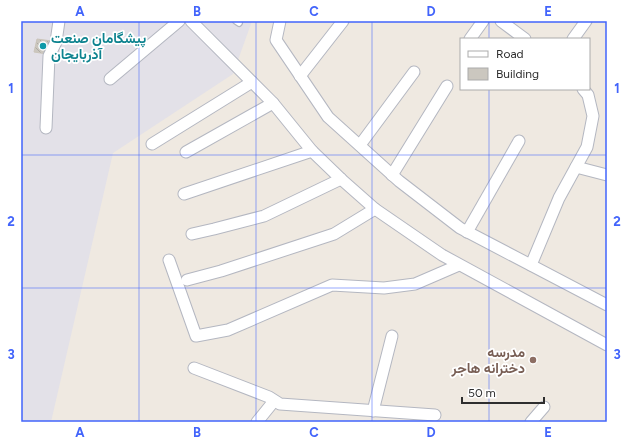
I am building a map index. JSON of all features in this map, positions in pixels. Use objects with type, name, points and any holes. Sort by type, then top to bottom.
[{"type":"street","points":[[46,128],[49,56],[56,42],[59,21]]},
{"type":"street","points":[[110,79],[179,21]]},
{"type":"street","points":[[191,21],[273,103],[312,151],[375,209],[442,255],[607,345]]},
{"type":"street","points":[[280,21],[276,40],[328,117],[392,175],[460,228],[607,306]]},
{"type":"street","points":[[300,76],[343,21]]},
{"type":"street","points":[[471,38],[483,21]]},
{"type":"street","points":[[501,21],[524,38]]},
{"type":"street","points":[[574,38],[586,21]]},
{"type":"street","points":[[360,145],[414,72]]},
{"type":"street","points":[[152,144],[252,82]]},
{"type":"street","points":[[392,175],[447,86]]},
{"type":"street","points":[[531,265],[559,198],[587,147],[593,116],[588,95],[584,90]]},
{"type":"street","points":[[186,152],[273,103]]},
{"type":"street","points":[[467,232],[519,141]]},
{"type":"street","points":[[184,194],[312,151]]},
{"type":"street","points":[[576,167],[607,175]]},
{"type":"street","points":[[192,234],[264,216],[341,179]]},
{"type":"street","points":[[187,280],[221,271],[334,234],[375,209]]},
{"type":"street","points":[[169,260],[196,336],[228,330],[332,286],[384,288],[415,284],[459,264]]},
{"type":"street","points":[[373,411],[392,336]]},
{"type":"street","points":[[194,368],[269,397],[280,404],[435,415]]},
{"type":"street","points":[[257,422],[274,401]]},
{"type":"street","points":[[531,422],[544,407]]},
{"type":"shaded area","points":[[21,21],[252,21],[233,74],[113,153],[51,422],[21,422]]},
{"type":"building","name":"پیشگامان صنعت آذربایجان","points":[[37,39],[52,41],[47,54],[34,52]]},
{"type":"place","name":"پیشگامان صنعت آذربایجان","points":[[43,46]]},
{"type":"place","name":"مدرسه دخترانه هاجر","points":[[533,360]]}]
